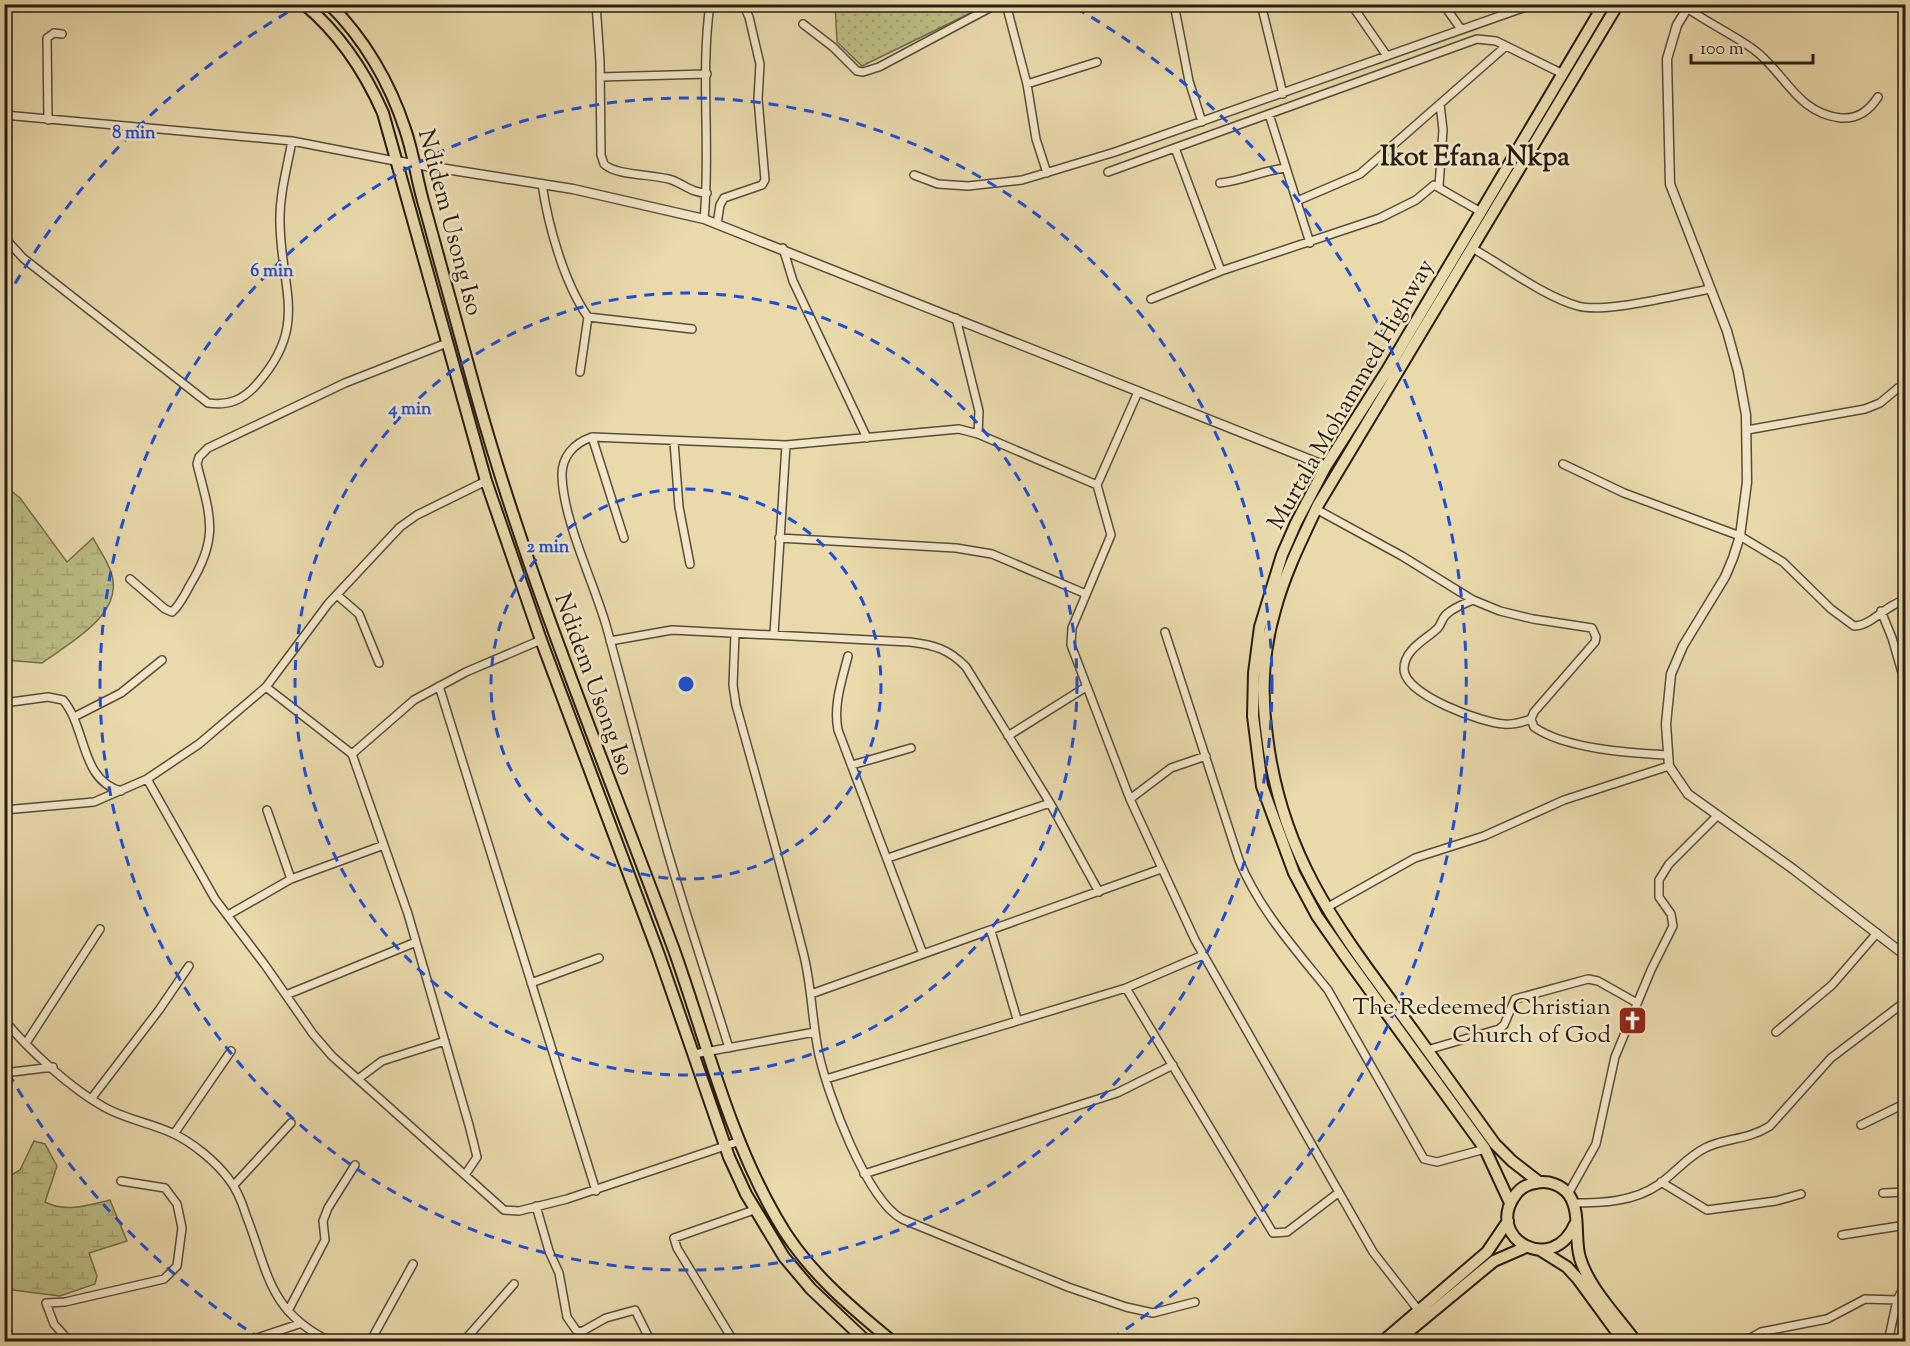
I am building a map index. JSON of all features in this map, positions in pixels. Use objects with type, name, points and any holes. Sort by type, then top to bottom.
[{"type":"highway","name":"Ndidem Usong Iso","points":[[304,4],[326,25],[362,72],[383,113],[486,481],[541,640],[726,1146],[746,1194],[784,1257],[811,1289],[867,1341]]},
{"type":"highway","name":"Ndidem Usong Iso","points":[[329,4],[367,50],[380,72],[406,131],[487,434],[536,586],[673,950],[740,1141],[759,1187],[779,1223],[822,1279],[854,1311],[893,1341]]},
{"type":"highway","name":"Murtala Mohammed Highway","points":[[1539,1182],[1495,1144],[1367,971],[1326,908],[1298,855],[1280,806],[1271,770],[1263,684],[1274,612],[1291,563],[1316,509],[1618,4]]},
{"type":"highway","name":"Murtala Mohammed Highway","points":[[1510,1203],[1485,1149],[1317,916],[1294,873],[1262,786],[1253,717],[1254,673],[1260,627],[1281,555],[1326,466],[1602,9]]},
{"type":"highway","points":[[1382,1341],[1487,1252],[1508,1221],[1510,1203],[1517,1192],[1527,1185],[1539,1182],[1560,1187],[1571,1198],[1580,1258],[1586,1271],[1636,1341]]},
{"type":"highway","points":[[746,1194],[759,1187]]},
{"type":"highway","points":[[1508,1221],[1516,1239],[1567,1267],[1624,1341]]},
{"type":"highway","points":[[1539,1250],[1549,1249],[1565,1240],[1575,1224]]},
{"type":"highway","points":[[1396,1341],[1494,1261],[1526,1246]]},
{"type":"street","points":[[596,4],[601,155],[604,164],[614,169],[668,179],[695,193],[706,193]]},
{"type":"street","points":[[704,219],[710,4]]},
{"type":"street","points":[[717,224],[721,201],[762,186],[765,180],[758,99],[760,64],[749,17],[742,4]]},
{"type":"street","points":[[803,24],[833,47],[857,71],[864,72],[879,67],[997,4]]},
{"type":"street","points":[[1006,4],[1027,84],[1033,125],[1047,173]]},
{"type":"street","points":[[1174,4],[1178,37],[1202,122]]},
{"type":"street","points":[[1261,4],[1283,94]]},
{"type":"street","points":[[1351,4],[1387,56]]},
{"type":"street","points":[[1443,4],[1461,29]]},
{"type":"street","points":[[914,175],[938,184],[968,186],[995,184],[1047,173],[1283,94],[1534,4]]},
{"type":"street","points":[[1585,4],[1602,9]]},
{"type":"street","points":[[1878,97],[1867,111],[1849,118],[1815,111],[1797,98],[1754,50],[1688,6],[1677,25],[1667,59],[1667,165],[1674,199],[1711,289],[1738,371],[1747,430],[1747,482],[1740,536],[1725,577],[1683,646],[1671,674],[1665,724],[1669,766],[1688,794],[1793,869],[1905,956]]},
{"type":"street","points":[[48,120],[47,38],[54,33],[62,34]]},
{"type":"street","points":[[1108,172],[1477,39],[1496,41],[1563,74]]},
{"type":"street","points":[[1297,201],[1360,174],[1506,46]]},
{"type":"street","points":[[1027,84],[1097,62]]},
{"type":"street","points":[[600,77],[707,74]]},
{"type":"street","points":[[1439,186],[1443,130],[1440,104]]},
{"type":"street","points":[[1269,114],[1310,243]]},
{"type":"street","points":[[4,115],[292,141],[395,161],[542,184],[704,219],[783,248],[1326,466]]},
{"type":"street","points":[[4,237],[23,258],[208,403],[236,402],[248,395],[262,379],[286,339],[290,315],[279,223],[280,201],[292,141]]},
{"type":"street","points":[[1175,148],[1221,271]]},
{"type":"street","points":[[1221,183],[1238,181],[1266,170],[1286,168]]},
{"type":"street","points":[[542,184],[551,229],[573,288],[588,317],[580,372]]},
{"type":"street","points":[[1150,299],[1221,271],[1380,218],[1411,204],[1431,187],[1439,186],[1481,212]]},
{"type":"street","points":[[783,248],[793,281],[867,438]]},
{"type":"street","points":[[1472,248],[1551,294],[1578,306],[1602,307],[1711,289]]},
{"type":"street","points":[[588,317],[692,329]]},
{"type":"street","points":[[956,318],[979,411],[978,434]]},
{"type":"street","points":[[130,579],[165,609],[172,612],[198,573],[206,558],[211,529],[197,464],[199,457],[208,448],[345,383],[447,343]]},
{"type":"street","points":[[1747,430],[1771,427],[1794,419],[1833,417],[1865,409],[1880,403],[1898,388]]},
{"type":"street","points":[[1138,392],[1097,485],[1111,535],[1070,637],[1086,687],[1130,799],[1203,955],[1373,1252],[1419,1311]]},
{"type":"street","points":[[729,1048],[668,854],[610,641],[576,538],[562,478],[565,460],[570,451],[577,444],[592,438],[786,445],[946,428],[978,434],[1097,485]]},
{"type":"street","points":[[592,438],[624,538]]},
{"type":"street","points":[[674,442],[679,507],[690,564]]},
{"type":"street","points":[[774,634],[786,445]]},
{"type":"street","points":[[1563,464],[1624,493],[1740,536],[1783,562],[1831,609],[1854,626],[1864,624],[1881,611],[1905,600]]},
{"type":"street","points":[[4,810],[84,804],[147,779],[199,744],[266,687],[337,595],[400,527],[417,515],[486,481]]},
{"type":"street","points":[[1316,509],[1402,556],[1473,600],[1500,611],[1533,619],[1587,626],[1596,632],[1595,642],[1534,712],[1532,719],[1534,727],[1549,735],[1599,750],[1667,754]]},
{"type":"street","points":[[779,538],[956,548],[992,554],[1086,594]]},
{"type":"street","points":[[337,595],[359,614],[379,663]]},
{"type":"street","points":[[1473,600],[1445,615],[1438,628],[1415,645],[1405,665],[1407,677],[1419,691],[1439,703],[1469,714],[1505,724],[1532,719]]},
{"type":"street","points":[[1881,611],[1892,638],[1905,686]]},
{"type":"street","points":[[610,641],[661,630],[910,642],[934,645],[948,651],[966,667],[1050,803],[1099,892]]},
{"type":"street","points":[[1165,632],[1244,874],[1308,967],[1328,990],[1424,1159],[1437,1162],[1485,1149]]},
{"type":"street","points":[[735,634],[733,685],[736,705],[805,958],[812,994],[815,1032],[826,1079],[864,1174],[882,1203],[896,1216],[1068,1287],[1153,1313],[1194,1302]]},
{"type":"street","points":[[352,754],[397,712],[439,686],[541,640]]},
{"type":"street","points":[[848,656],[835,717],[924,954]]},
{"type":"street","points":[[74,717],[121,693],[162,660]]},
{"type":"street","points":[[439,686],[596,1191]]},
{"type":"street","points":[[266,687],[352,754],[416,942],[476,1152],[475,1163],[465,1175]]},
{"type":"street","points":[[1008,736],[1086,687]]},
{"type":"street","points":[[4,703],[58,698],[68,706],[74,717],[88,759],[97,775],[108,788],[121,791]]},
{"type":"street","points":[[852,765],[911,747]]},
{"type":"street","points":[[1130,799],[1171,768],[1206,756]]},
{"type":"street","points":[[1326,908],[1414,858],[1484,836],[1564,800],[1669,766]]},
{"type":"street","points":[[147,779],[183,846],[228,915],[313,1034],[358,1079],[504,1210],[519,1211],[596,1191],[740,1141]]},
{"type":"street","points":[[888,858],[1050,803]]},
{"type":"street","points":[[267,810],[291,879]]},
{"type":"street","points":[[1716,816],[1669,864],[1659,880],[1659,897],[1671,914],[1672,926],[1637,1003],[1613,1064],[1605,1113],[1596,1144],[1571,1198],[1616,1201],[1646,1191],[1661,1182],[1702,1149],[1743,1139],[1770,1126],[1831,1058],[1905,1001]]},
{"type":"street","points":[[228,915],[291,879],[384,845]]},
{"type":"street","points":[[812,994],[1161,869]]},
{"type":"street","points":[[26,1043],[100,929]]},
{"type":"street","points":[[991,931],[1017,1019]]},
{"type":"street","points":[[1776,1032],[1832,985],[1877,933]]},
{"type":"street","points":[[286,995],[416,942]]},
{"type":"street","points":[[826,1079],[1017,1019],[1126,988],[1203,955]]},
{"type":"street","points":[[531,983],[599,958]]},
{"type":"street","points":[[91,1099],[159,1010],[189,966]]},
{"type":"street","points":[[1427,1050],[1499,1029],[1504,1025],[1512,1003],[1517,998],[1581,979],[1598,981],[1637,1003]]},
{"type":"street","points":[[1126,988],[1273,1233],[1287,1232],[1338,1193]]},
{"type":"street","points":[[4,1020],[26,1043],[91,1099],[105,1108],[174,1134],[206,1156],[234,1185],[253,1232],[271,1288],[299,1324],[331,1341]]},
{"type":"street","points":[[694,1054],[815,1032]]},
{"type":"street","points":[[358,1079],[382,1061],[445,1041]]},
{"type":"street","points":[[174,1134],[231,1051]]},
{"type":"street","points":[[864,1174],[1118,1093],[1173,1065]]},
{"type":"street","points":[[4,1073],[53,1067]]},
{"type":"street","points":[[1861,1125],[1905,1103]]},
{"type":"street","points":[[234,1185],[291,1123]]},
{"type":"street","points":[[288,1311],[325,1240],[323,1221],[328,1208],[355,1165]]},
{"type":"street","points":[[70,1341],[54,1324],[46,1303],[65,1302],[149,1284],[164,1279],[177,1266],[182,1228],[177,1204],[165,1188],[121,1181]]},
{"type":"street","points":[[1661,1182],[1707,1210],[1776,1201],[1802,1194]]},
{"type":"street","points":[[1883,1193],[1905,1192]]},
{"type":"street","points":[[536,1206],[549,1251],[559,1273],[567,1317],[576,1330],[581,1332],[606,1317],[629,1309],[635,1310],[651,1341]]},
{"type":"street","points":[[734,1341],[677,1248],[674,1238],[754,1210]]},
{"type":"street","points":[[1842,1235],[1905,1225]]},
{"type":"street","points":[[370,1341],[413,1264]]},
{"type":"street","points":[[1888,1341],[1897,1300],[1905,1283]]},
{"type":"street","points":[[463,1341],[514,1284]]},
{"type":"street","points":[[1743,1341],[1761,1332],[1827,1319],[1864,1299],[1897,1300]]},
{"type":"street","points":[[1895,1311],[1905,1312]]},
{"type":"street","points":[[245,1341],[299,1324]]},
{"type":"green space","points":[[835,4],[987,5],[862,66],[837,42]]},
{"type":"green space","points":[[4,485],[20,498],[67,562],[93,538],[111,572],[113,587],[110,601],[103,614],[80,636],[42,663],[5,660]]},
{"type":"green space","points":[[34,1141],[45,1144],[57,1166],[45,1202],[69,1208],[110,1200],[127,1241],[89,1253],[97,1276],[95,1284],[60,1296],[5,1289],[5,1175],[10,1176],[20,1170]]},
{"type":"place","name":"The Redeemed Christian Church of God","points":[[1632,1020]]},
{"type":"district","name":"Ikot Efana Nkpa","points":[[1475,156]]}]
